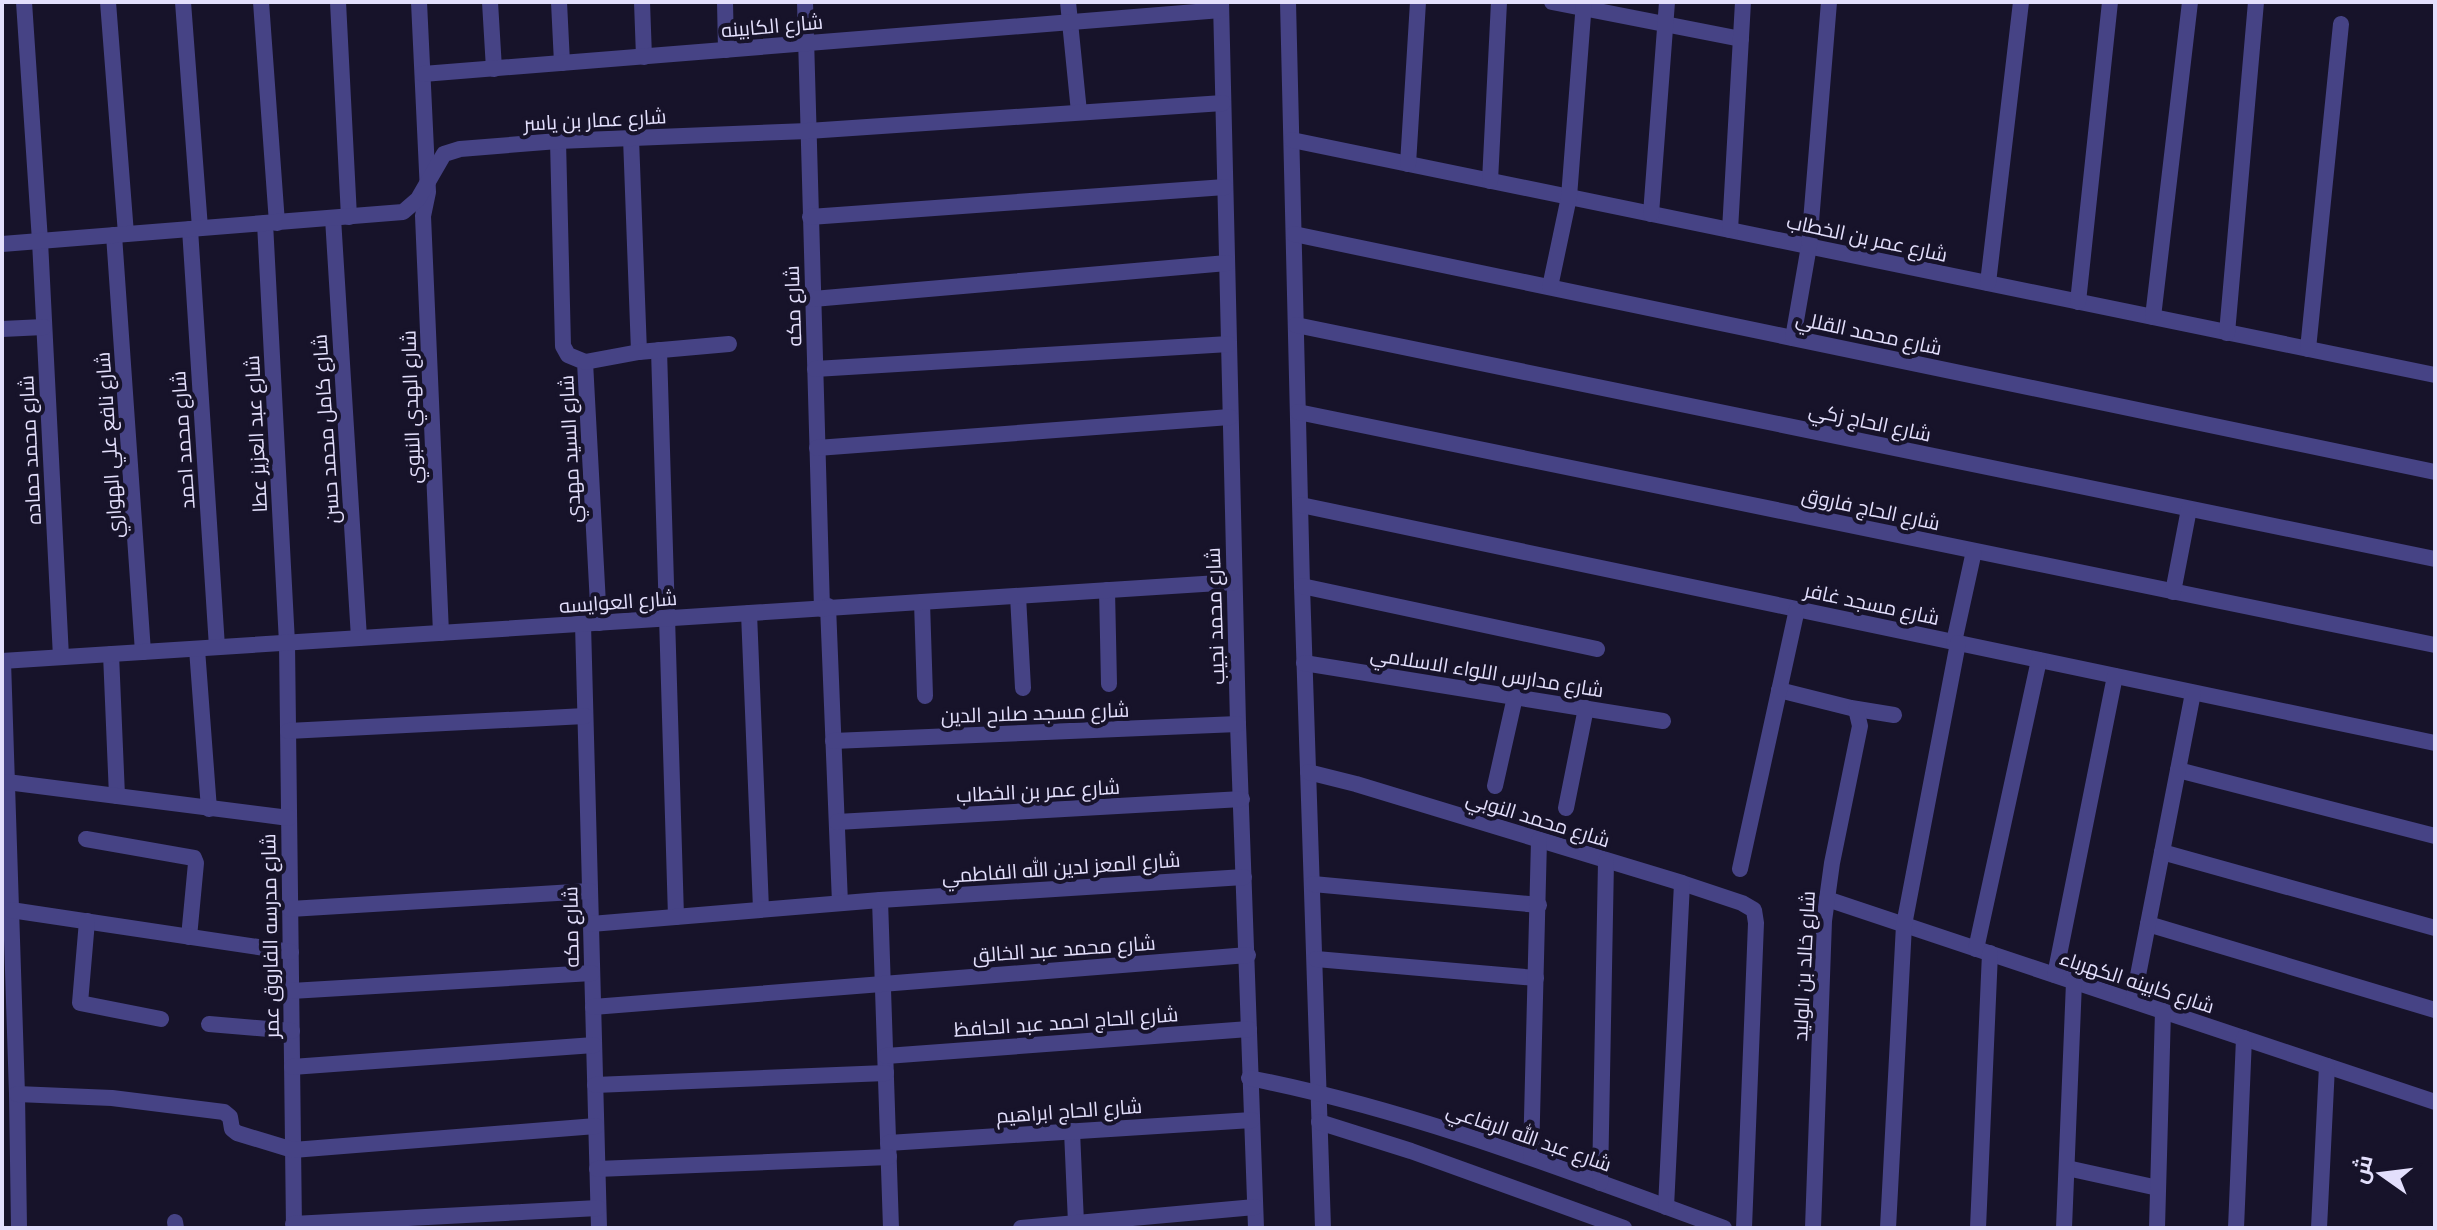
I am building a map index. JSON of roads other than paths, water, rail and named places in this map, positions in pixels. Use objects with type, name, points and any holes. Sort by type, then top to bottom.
[{"type":"street","name":"شارع محمد حماده","points":[[24,2],[40,241],[61,657]]},
{"type":"street","name":"شارع نافع علي الهواري","points":[[108,2],[143,652]]},
{"type":"street","name":"شارع محمد احمد","points":[[183,2],[217,647]]},
{"type":"street","name":"شارع عبد العزيز عطا","points":[[261,2],[287,643]]},
{"type":"street","name":"شارع كامل محمد حسن","points":[[338,2],[341,218],[359,638]]},
{"type":"street","name":"شارع الهدي النبوي","points":[[419,2],[428,181],[423,216],[441,633]]},
{"type":"street","points":[[490,2],[494,69]]},
{"type":"street","points":[[559,2],[562,63]]},
{"type":"street","points":[[642,2],[644,57]]},
{"type":"street","points":[[725,2],[726,50]]},
{"type":"street","name":"شارع مكه","points":[[805,2],[817,448],[840,903]]},
{"type":"street","points":[[1068,2],[1079,112]]},
{"type":"street","points":[[1288,2],[1304,663],[1323,1228]]},
{"type":"street","points":[[1408,164],[1418,2]]},
{"type":"street","points":[[1490,181],[1499,2]]},
{"type":"street","points":[[1552,2],[1584,5],[1741,39]]},
{"type":"street","points":[[1651,214],[1667,2]]},
{"type":"street","points":[[1730,230],[1743,2]]},
{"type":"street","points":[[1793,338],[1809,246],[1829,2]]},
{"type":"street","points":[[1988,283],[2021,2]]},
{"type":"street","points":[[2078,302],[2110,2]]},
{"type":"street","points":[[2153,317],[2190,2]]},
{"type":"street","points":[[2227,333],[2256,2]]},
{"type":"street","points":[[1550,287],[1569,197],[1584,5]]},
{"type":"street","name":"شارع الكابينه","points":[[423,74],[1070,22],[1221,6]]},
{"type":"street","name":"شارع محمد نجيب","points":[[1221,6],[1238,724],[1256,1228]]},
{"type":"street","points":[[2308,349],[2341,24]]},
{"type":"street","name":"شارع عمار بن ياسر","points":[[2,244],[403,212],[418,199],[444,154],[452,150],[558,141],[808,131],[1223,103]]},
{"type":"street","points":[[631,138],[639,352]]},
{"type":"street","name":"شارع عمر بن الخطاب","points":[[1292,140],[2435,375]]},
{"type":"street","name":"شارع السيد مهدي","points":[[558,141],[563,346],[568,355],[585,362],[591,624]]},
{"type":"street","points":[[810,217],[1225,187]]},
{"type":"street","name":"شارع محمد القللي","points":[[1294,234],[2435,472]]},
{"type":"street","points":[[813,299],[1227,263]]},
{"type":"street","name":"شارع الحاج زكي","points":[[1296,325],[2435,559]]},
{"type":"street","points":[[2,329],[44,327]]},
{"type":"street","points":[[585,362],[639,352],[729,344]]},
{"type":"street","points":[[815,369],[1229,344]]},
{"type":"street","points":[[659,350],[676,917]]},
{"type":"street","name":"شارع الحاج فاروق","points":[[1298,412],[2435,645]]},
{"type":"street","points":[[817,448],[1230,417]]},
{"type":"street","name":"شارع مسجد غافر","points":[[1301,505],[2435,743]]},
{"type":"street","points":[[2173,592],[2189,509]]},
{"type":"street","points":[[1888,1228],[1904,925],[1974,551]]},
{"type":"street","name":"شارع العوايسه","points":[[2,661],[1234,582]]},
{"type":"street","points":[[1302,586],[1597,649]]},
{"type":"street","points":[[1107,590],[1109,684]]},
{"type":"street","points":[[1018,596],[1023,688]]},
{"type":"street","points":[[922,602],[925,696]]},
{"type":"street","points":[[1740,869],[1797,609]]},
{"type":"street","points":[[749,613],[761,909]]},
{"type":"street","name":"شارع مكه","points":[[591,624],[585,716],[599,1228]]},
{"type":"street","name":"شارع مدرسه الفاروق عمر","points":[[287,643],[294,1226]]},
{"type":"street","points":[[197,649],[209,809]]},
{"type":"street","points":[[111,654],[117,796]]},
{"type":"street","points":[[1978,1228],[1983,951],[2039,660]]},
{"type":"street","points":[[2,661],[12,1083],[9,1167],[19,1228]]},
{"type":"street","name":"شارع مدارس اللواء الاسلامي","points":[[1304,663],[1663,721]]},
{"type":"street","points":[[2055,975],[2115,676]]},
{"type":"street","points":[[1779,690],[1894,715]]},
{"type":"street","points":[[2133,1001],[2193,693]]},
{"type":"street","points":[[1495,786],[1515,697]]},
{"type":"street","points":[[1566,808],[1586,708]]},
{"type":"street","name":"شارع خالد بن الوليد","points":[[1813,1228],[1827,899],[1860,726],[1856,709]]},
{"type":"street","points":[[288,731],[585,716]]},
{"type":"street","name":"شارع مسجد صلاح الدين","points":[[833,741],[1238,724]]},
{"type":"street","points":[[2178,770],[2435,836]]},
{"type":"street","name":"شارع محمد النوبي","points":[[1308,772],[1682,883],[1754,910],[1756,923],[1744,1228]]},
{"type":"street","points":[[7,782],[289,818]]},
{"type":"street","name":"شارع عمر بن الخطاب","points":[[837,822],[1242,799]]},
{"type":"street","points":[[86,839],[194,858],[189,937]]},
{"type":"street","points":[[1531,1157],[1539,840]]},
{"type":"street","points":[[2162,852],[2435,928]]},
{"type":"street","points":[[1600,1183],[1606,861]]},
{"type":"street","name":"شارع المعز لدين الله الفاطمي","points":[[591,924],[880,900],[1244,877]]},
{"type":"street","points":[[1666,1207],[1682,883]]},
{"type":"street","points":[[1313,884],[1539,905]]},
{"type":"street","points":[[290,909],[590,891]]},
{"type":"street","name":"شارع كابينه الكهرباء","points":[[1827,899],[2435,1102]]},
{"type":"street","points":[[880,900],[891,1228]]},
{"type":"street","points":[[8,918],[87,921],[291,952]]},
{"type":"street","points":[[87,921],[80,1003],[161,1019]]},
{"type":"street","points":[[2148,924],[2435,1010]]},
{"type":"street","name":"شارع محمد عبد الخالق","points":[[593,1007],[1248,955]]},
{"type":"street","points":[[1316,959],[1536,978]]},
{"type":"street","points":[[291,991],[592,973]]},
{"type":"street","points":[[2064,1228],[2074,982]]},
{"type":"street","points":[[2157,1228],[2163,1011]]},
{"type":"street","points":[[209,1024],[292,1031]]},
{"type":"street","name":"شارع الحاج احمد عبد الحافظ","points":[[886,1056],[1249,1029]]},
{"type":"street","points":[[2236,1228],[2244,1038]]},
{"type":"street","points":[[292,1067],[594,1045]]},
{"type":"street","points":[[2319,1228],[2327,1066]]},
{"type":"street","points":[[595,1085],[886,1073]]},
{"type":"street","name":"شارع عبد الله الرفاعي","points":[[1249,1078],[1318,1091],[1391,1112],[1531,1157],[1724,1228]]},
{"type":"street","points":[[12,1083],[224,1112],[230,1117],[232,1129],[237,1133],[293,1150],[596,1126]]},
{"type":"street","name":"شارع الحاج ابراهيم","points":[[597,1169],[889,1150],[1072,1131],[1252,1120]]},
{"type":"street","points":[[1319,1122],[1411,1151],[1624,1228]]},
{"type":"street","points":[[1072,1131],[1072,1225]]},
{"type":"street","points":[[2067,1168],[2158,1188]]},
{"type":"street","points":[[1021,1228],[1255,1207]]},
{"type":"street","points":[[294,1226],[598,1208]]}]
